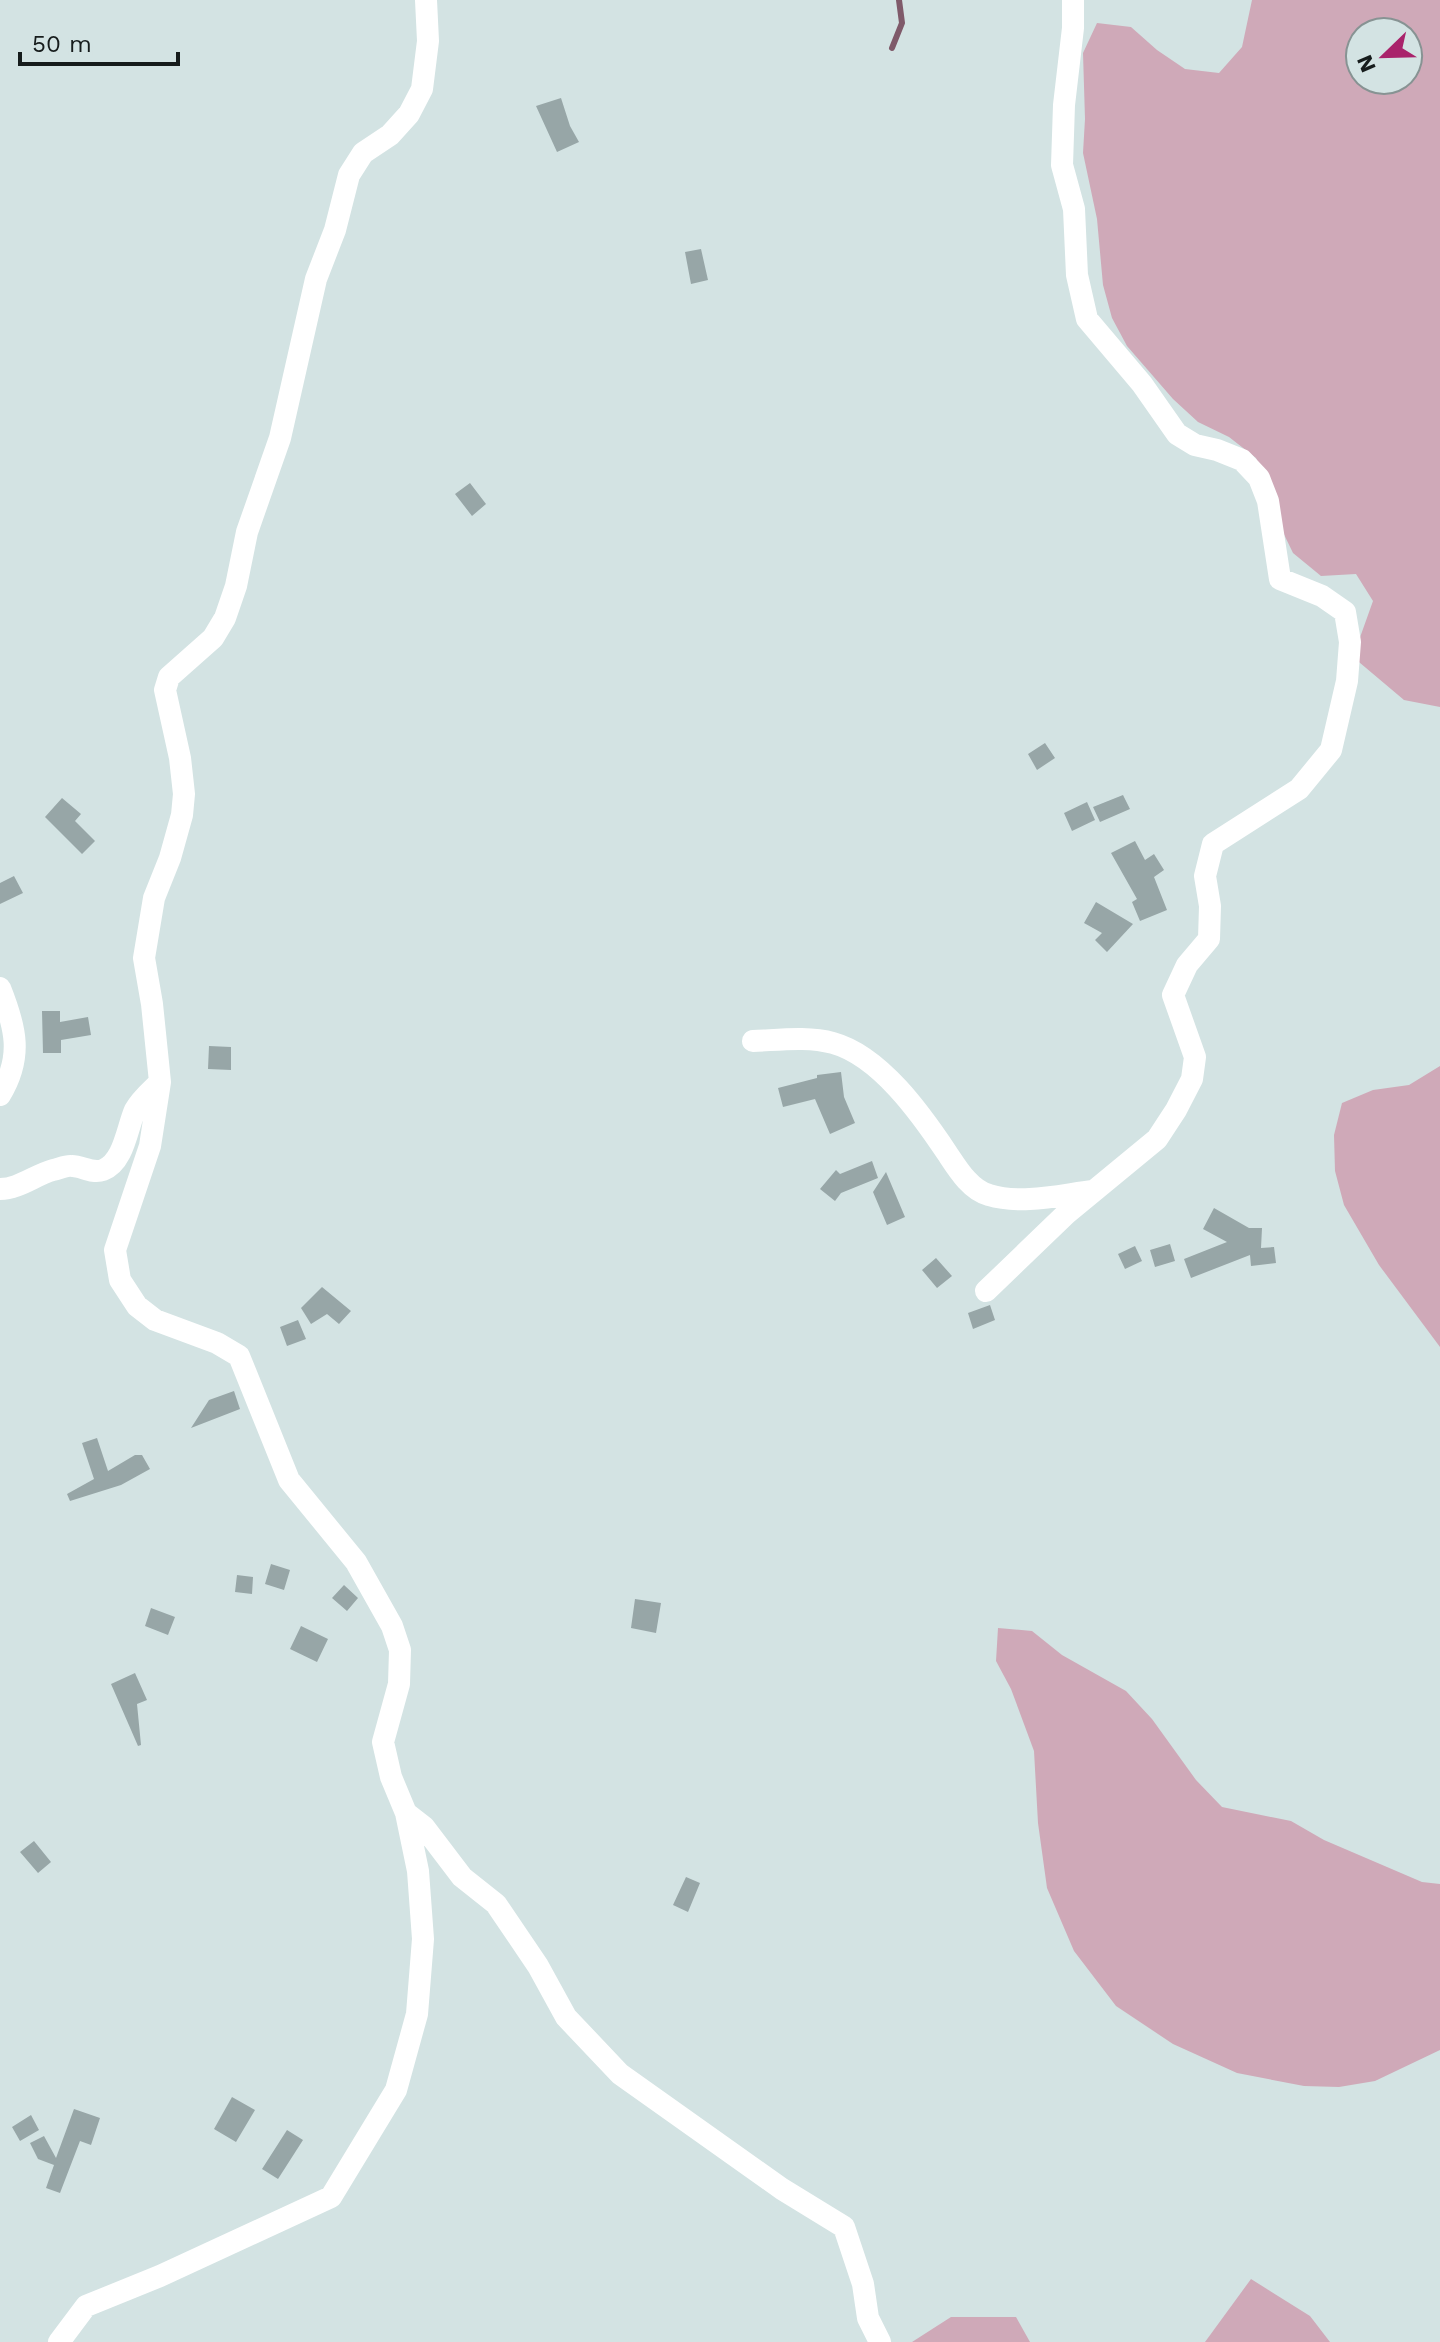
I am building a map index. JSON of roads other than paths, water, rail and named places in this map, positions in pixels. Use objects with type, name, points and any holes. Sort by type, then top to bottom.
[{"type":"street","points":[[59,2342],[86,2306],[331,2197],[396,2090],[417,2014],[423,1939],[418,1871],[406,1813],[391,1777],[383,1742],[399,1684],[400,1650],[392,1626],[356,1562],[289,1480],[239,1356],[206,1338],[155,1320],[137,1306],[120,1280],[115,1250],[150,1146],[160,1082],[144,958],[154,898],[170,858],[182,815],[184,794],[180,758],[165,690],[169,677],[213,638],[225,618],[236,586],[247,532],[280,438],[316,279],[335,230],[349,175],[363,153],[390,135],[409,114],[422,89],[428,41],[426,0]]},
{"type":"street","points":[[986,1291],[1044,1234],[1157,1139],[1192,1079],[1195,1057],[1173,995],[1187,965],[1209,939],[1210,906],[1205,876],[1213,844],[1299,789],[1331,750],[1347,681],[1350,642],[1345,612],[1322,596],[1280,579],[1268,501],[1259,478],[1242,460],[1195,445],[1177,434],[1149,393],[1087,319],[1077,275],[1074,209],[1062,165],[1073,0]]},
{"type":"street","points":[[0,988],[16,1041],[7,1084],[0,1095]]},
{"type":"street","points":[[753,1041],[801,1039],[835,1043],[873,1064],[906,1095],[961,1174],[986,1195],[1013,1200],[1094,1191]]},
{"type":"street","points":[[0,1189],[71,1165],[94,1171],[104,1170],[115,1159],[135,1110],[160,1082]]},
{"type":"street","points":[[406,1813],[424,1827],[462,1877],[496,1904],[532,1956],[566,2017],[620,2074],[782,2189],[844,2227],[863,2284],[868,2318],[880,2342]]},
{"type":"waterway","points":[[892,48],[902,23],[899,0]]}]
